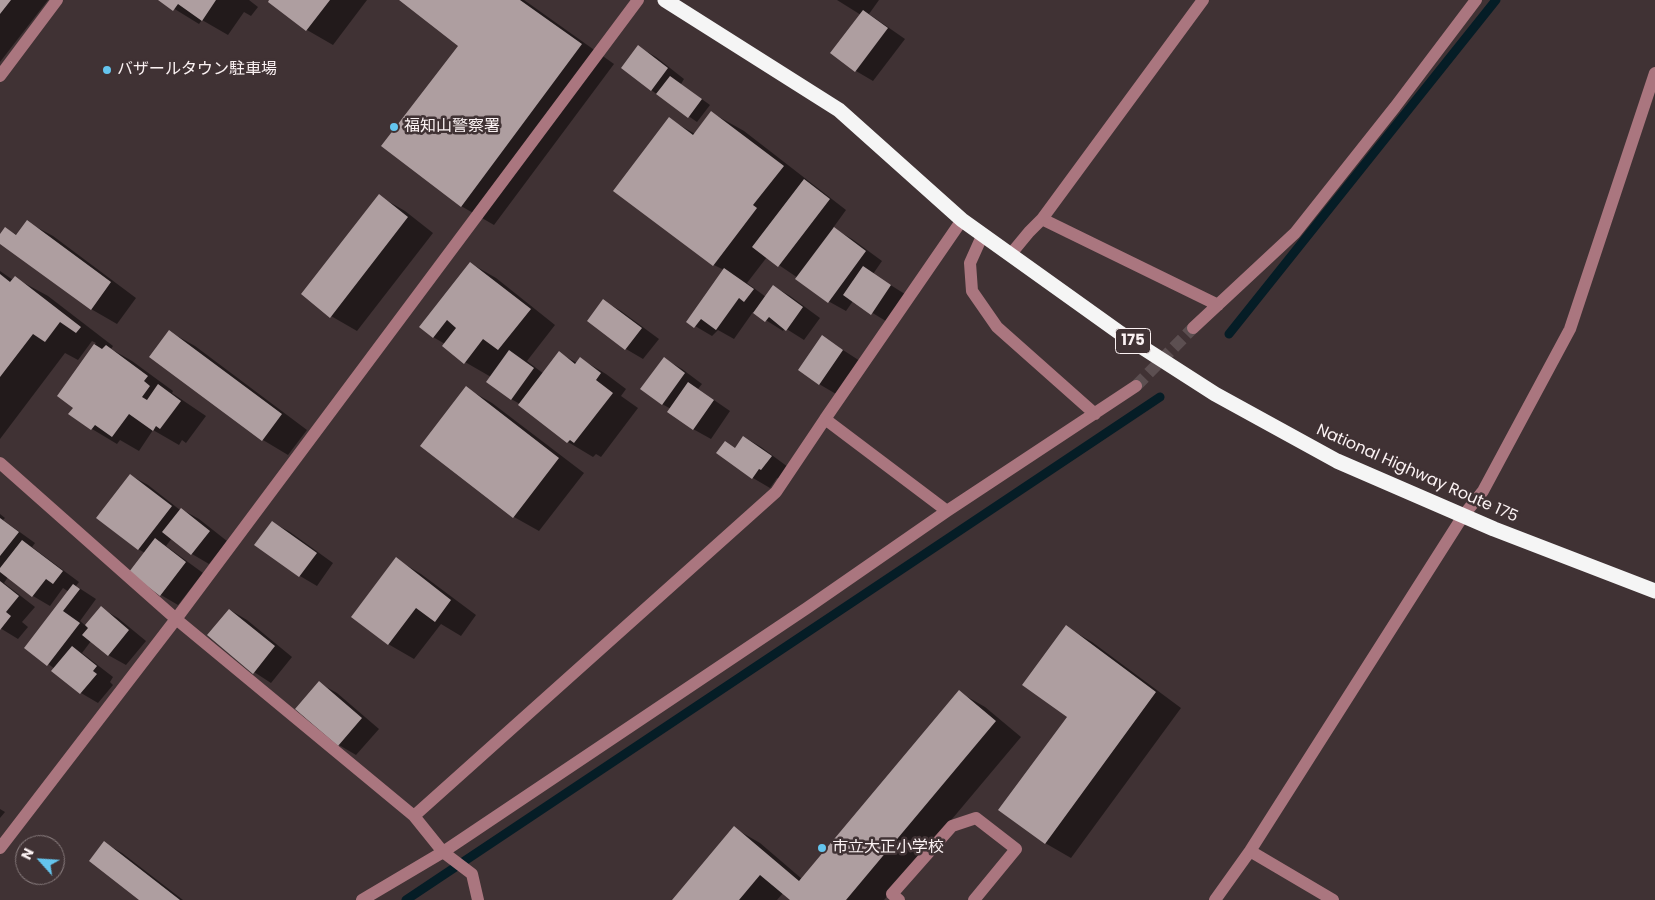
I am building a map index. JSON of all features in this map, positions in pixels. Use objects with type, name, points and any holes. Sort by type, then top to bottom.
[{"type":"highway","name":"National Highway Route 175","points":[[665,0],[839,110],[962,220],[1120,333],[1215,394],[1337,461],[1463,516],[1655,591]]},
{"type":"street","points":[[0,76],[57,0]]},
{"type":"street","points":[[0,848],[176,619],[638,0]]},
{"type":"street","points":[[1010,255],[1042,219],[1203,0]]},
{"type":"street","points":[[1193,328],[1295,232],[1395,107],[1476,0]]},
{"type":"street","points":[[1215,900],[1250,850],[1463,516],[1482,491],[1570,329],[1655,73]]},
{"type":"street","points":[[1042,219],[1218,305]]},
{"type":"street","points":[[414,816],[776,492],[962,220]]},
{"type":"street","points":[[983,234],[970,263],[972,291],[998,327],[1095,414]]},
{"type":"street","points":[[362,900],[442,852],[807,608],[947,511],[1136,386]]},
{"type":"street","points":[[826,419],[947,511]]},
{"type":"street","points":[[0,463],[176,619],[414,816],[442,852],[472,874],[478,900]]},
{"type":"street","points":[[899,900],[892,894],[952,826],[976,818],[1016,849],[974,900]]},
{"type":"street","points":[[1250,850],[1333,900]]},
{"type":"building","points":[[0,0],[11,0],[0,14]]},
{"type":"building","points":[[158,0],[216,0],[202,21],[178,4],[173,11]]},
{"type":"building","points":[[269,0],[330,0],[306,31],[268,2]]},
{"type":"building","points":[[399,0],[520,0],[582,44],[461,207],[381,146],[458,46]]},
{"type":"building","points":[[863,10],[888,28],[855,72],[830,53]]},
{"type":"building","points":[[638,45],[668,68],[651,91],[621,68]]},
{"type":"building","points":[[670,76],[702,99],[688,118],[656,94]]},
{"type":"building","points":[[711,111],[784,166],[753,205],[757,208],[713,266],[613,191],[669,117],[693,135]]},
{"type":"building","points":[[804,179],[830,199],[778,267],[752,247]]},
{"type":"building","points":[[379,194],[408,217],[330,318],[301,294]]},
{"type":"building","points":[[27,220],[111,282],[91,310],[0,244],[0,234],[5,227],[16,235]]},
{"type":"building","points":[[834,227],[866,251],[828,303],[795,279]]},
{"type":"building","points":[[470,262],[531,309],[498,350],[483,339],[464,364],[442,346],[456,328],[447,320],[433,338],[419,327]]},
{"type":"building","points":[[863,266],[891,285],[871,315],[843,295]]},
{"type":"building","points":[[724,268],[754,289],[744,302],[739,298],[716,330],[701,319],[694,328],[686,322]]},
{"type":"building","points":[[0,274],[10,282],[15,276],[81,327],[76,333],[60,322],[45,342],[33,334],[0,377]]},
{"type":"building","points":[[773,285],[803,307],[786,331],[769,317],[765,322],[753,313]]},
{"type":"building","points":[[603,299],[642,328],[625,350],[587,321]]},
{"type":"building","points":[[169,330],[282,414],[262,441],[149,357]]},
{"type":"building","points":[[822,335],[843,350],[819,385],[798,370]]},
{"type":"building","points":[[94,344],[102,349],[106,345],[148,376],[144,381],[150,386],[142,397],[147,400],[158,384],[181,401],[160,429],[156,426],[153,431],[129,414],[112,437],[95,425],[91,430],[68,414],[73,408],[57,396]]},
{"type":"building","points":[[509,350],[534,368],[511,400],[486,382]]},
{"type":"building","points":[[559,351],[575,364],[580,357],[601,373],[596,380],[613,393],[574,443],[570,440],[567,443],[518,405]]},
{"type":"building","points":[[664,357],[685,373],[662,405],[640,389]]},
{"type":"building","points":[[688,382],[714,400],[693,430],[667,412]]},
{"type":"building","points":[[466,386],[559,458],[513,518],[420,446]]},
{"type":"building","points":[[743,436],[772,456],[752,479],[716,453],[725,441],[735,448]]},
{"type":"building","points":[[130,474],[172,506],[138,550],[96,518]]},
{"type":"building","points":[[181,508],[210,531],[191,555],[162,532]]},
{"type":"building","points":[[0,518],[19,532],[0,556]]},
{"type":"building","points":[[272,521],[317,553],[299,577],[254,545]]},
{"type":"building","points":[[155,538],[186,562],[160,596],[129,572]]},
{"type":"building","points":[[22,540],[63,571],[53,584],[46,579],[32,597],[0,572],[0,568]]},
{"type":"building","points":[[396,557],[451,600],[435,622],[416,608],[388,645],[351,617]]},
{"type":"building","points":[[0,581],[19,596],[6,612],[11,616],[0,630]]},
{"type":"building","points":[[73,584],[80,589],[63,611],[80,623],[47,666],[24,648]]},
{"type":"building","points":[[101,606],[129,630],[108,656],[82,635],[88,628],[85,625]]},
{"type":"building","points":[[229,609],[275,646],[253,674],[207,635]]},
{"type":"building","points":[[1066,625],[1156,692],[1045,844],[998,810],[1067,717],[1022,685]]},
{"type":"building","points":[[72,646],[97,666],[93,671],[97,674],[80,694],[51,671]]},
{"type":"building","points":[[319,681],[362,718],[338,746],[295,709]]},
{"type":"building","points":[[959,690],[996,721],[846,900],[790,900],[760,875],[739,900],[672,900],[734,826],[799,881]]},
{"type":"building","points":[[104,841],[180,900],[139,900],[89,861]]},
{"type":"waterway","points":[[1229,334],[1496,0]]},
{"type":"waterway","points":[[406,900],[1160,397]]},
{"type":"tunnel","points":[[1136,386],[1193,328]]},
{"type":"place","name":"バザールタウン駐車場","points":[[107,70]]},
{"type":"place","name":"福知山警察署","points":[[394,127]]},
{"type":"place","name":"市立大正小学校","points":[[822,848]]}]
